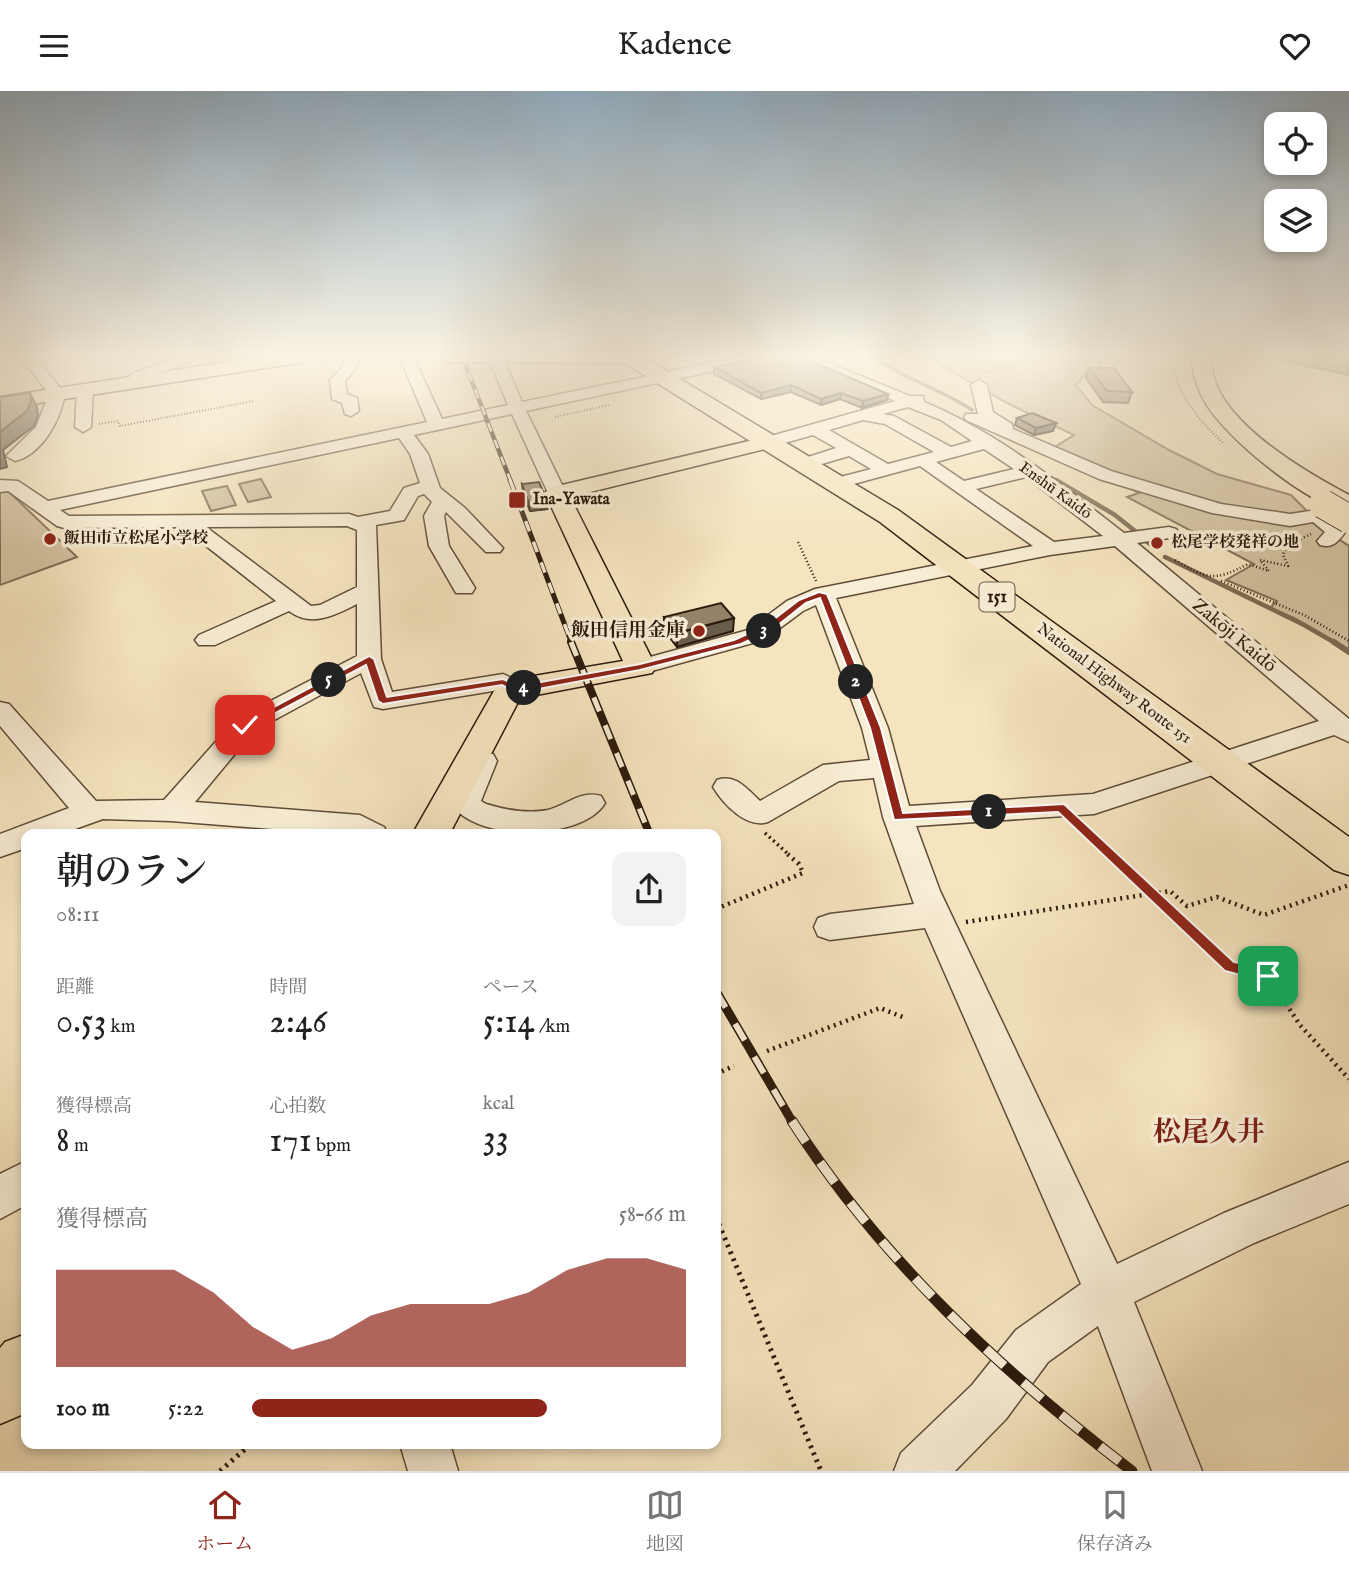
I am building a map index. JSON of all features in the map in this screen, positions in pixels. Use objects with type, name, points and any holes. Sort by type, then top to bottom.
[{"type":"highway","name":"National Highway Route 151","points":[[734,420],[889,516],[1349,859]]},
{"type":"highway","points":[[1212,420],[1230,439],[1336,516]]},
{"type":"highway","points":[[1231,420],[1336,516]]},
{"type":"main road","points":[[433,829],[505,698],[517,690],[640,667],[557,493],[770,442]]},
{"type":"main road","points":[[0,1394],[21,1369]]},
{"type":"street","points":[[15,456],[31,445],[48,420]]},
{"type":"street","points":[[83,420],[83,427]]},
{"type":"street","points":[[436,420],[438,425]]},
{"type":"street","points":[[46,507],[461,420]]},
{"type":"street","points":[[522,420],[557,493]]},
{"type":"street","points":[[770,442],[846,420]]},
{"type":"street","points":[[891,420],[949,453]]},
{"type":"street","name":"Enshū Kaidō","points":[[952,420],[1130,539]]},
{"type":"street","points":[[981,420],[1105,475],[1219,509],[1290,520],[1336,516]]},
{"type":"street","points":[[996,420],[1010,429],[1005,432]]},
{"type":"street","points":[[815,429],[886,470]]},
{"type":"street","points":[[404,433],[419,454],[436,502],[439,545],[464,588]]},
{"type":"street","points":[[839,483],[985,443]]},
{"type":"street","points":[[806,464],[852,449]]},
{"type":"street","points":[[922,460],[1050,549]]},
{"type":"street","points":[[961,487],[1029,471]]},
{"type":"street","points":[[0,486],[12,485],[64,522],[349,520],[367,527],[369,659],[383,701],[503,682],[517,690]]},
{"type":"street","points":[[355,523],[397,516],[409,494],[423,488],[436,502],[458,512],[493,548]]},
{"type":"street","points":[[186,521],[306,613],[324,613],[367,591]]},
{"type":"street","points":[[640,667],[756,635],[795,606],[822,594],[945,572],[958,567],[1050,549],[1169,533]]},
{"type":"street","name":"Zakōji Kaidō","points":[[1130,539],[1344,729]]},
{"type":"street","points":[[822,594],[875,728],[898,817],[938,920],[1107,1292],[1177,1471]]},
{"type":"street","points":[[207,640],[291,602]]},
{"type":"street","points":[[171,811],[245,725],[369,659]]},
{"type":"street","points":[[4,722],[90,813]]},
{"type":"street","points":[[898,817],[1094,804],[1344,729]]},
{"type":"street","points":[[480,742],[488,750],[466,804],[472,811],[520,824],[547,823],[591,803]]},
{"type":"street","points":[[727,787],[758,815],[833,772],[886,768]]},
{"type":"street","points":[[42,829],[103,809],[342,823],[364,829]]},
{"type":"street","points":[[0,846],[21,836]]},
{"type":"street","points":[[830,927],[938,920]]},
{"type":"street","points":[[919,1471],[989,1402],[1032,1346],[1107,1292],[1239,1228],[1349,1183]]},
{"type":"street","points":[[0,1198],[21,1185]]},
{"type":"street","points":[[426,1449],[433,1471]]},
{"type":"path","points":[[83,427],[118,421],[120,426],[150,420]]},
{"type":"path","points":[[1130,539],[1199,573],[1304,615],[1349,641]]},
{"type":"path","points":[[798,542],[822,594]]},
{"type":"path","points":[[1216,579],[1222,579],[1248,565],[1269,571],[1260,560],[1288,566],[1283,555],[1286,546]]},
{"type":"path","points":[[1060,807],[1230,967],[1268,976],[1300,1025],[1349,1079]]},
{"type":"path","points":[[721,907],[803,873],[799,864],[750,818],[758,815]]},
{"type":"path","points":[[938,920],[1170,891],[1187,906],[1217,897],[1264,915],[1349,885]]},
{"type":"path","points":[[767,1051],[880,1008],[905,1018]]},
{"type":"path","points":[[721,1072],[734,1066]]},
{"type":"path","points":[[721,1229],[821,1471]]},
{"type":"path","points":[[220,1471],[245,1449]]},
{"type":"shaded area","points":[[1043,420],[1118,420],[1217,474],[1291,495],[1328,532],[1349,546],[1349,650],[1294,618],[1270,608],[1277,601],[1226,580],[1254,564],[1127,497],[1139,493],[1055,447],[1074,435]]},
{"type":"shaded area","points":[[261,479],[271,497],[248,502],[239,484]]},
{"type":"shaded area","points":[[227,486],[236,505],[211,511],[202,491]]},
{"type":"shaded area","name":"飯田市立松尾小学校","points":[[6,489],[77,557],[0,585],[0,490]]},
{"type":"building","points":[[0,420],[15,420],[0,432]]},
{"type":"building","points":[[1022,420],[1050,420],[1056,423],[1036,428]]},
{"type":"building","points":[[539,482],[547,501],[529,503],[522,484]]},
{"type":"building","points":[[721,603],[734,618],[677,633],[664,617]]},
{"type":"waterway","points":[[1043,473],[1059,482]]},
{"type":"waterway","points":[[1056,480],[1115,515],[1140,535]]},
{"type":"waterway","points":[[1146,541],[1154,547]]},
{"type":"waterway","points":[[1165,557],[1337,644]]},
{"type":"waterway","points":[[1337,644],[1349,652]]},
{"type":"railway","points":[[487,420],[511,482]]},
{"type":"railway","points":[[510,480],[572,644]]},
{"type":"railway","points":[[571,642],[648,829]]},
{"type":"railway","points":[[721,1000],[793,1123]]},
{"type":"railway","points":[[792,1121],[865,1221],[947,1311],[1036,1394],[1132,1471]]},
{"type":"place","name":"Ina-Yawata","points":[[517,500]]},
{"type":"place","name":"飯田市立松尾小学校","points":[[50,539]]},
{"type":"place","name":"松尾学校発祥の地","points":[[1157,543]]},
{"type":"place","name":"飯田信用金庫","points":[[699,631]]},
{"type":"district","name":"松尾久井","points":[[1209,1133]]},
{"type":"route","points":[[245,725],[369,659],[383,701],[503,682],[517,690],[640,667],[738,642],[769,628],[803,601],[822,594],[875,728],[898,817],[1060,807],[1230,967],[1268,976]]}]
